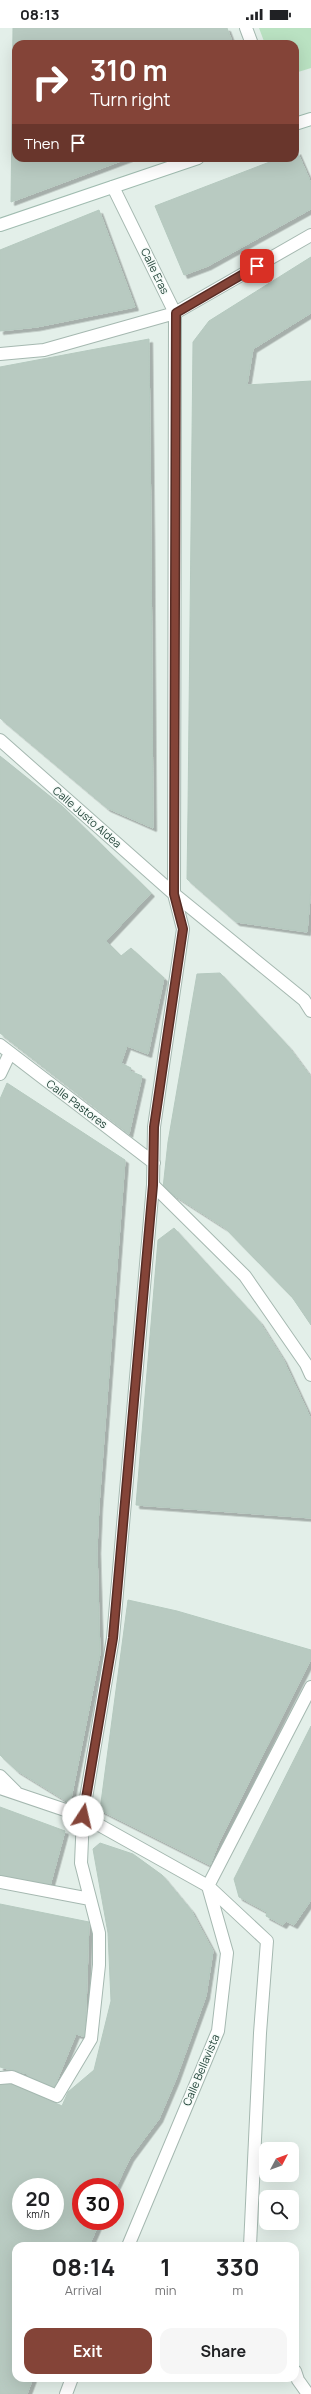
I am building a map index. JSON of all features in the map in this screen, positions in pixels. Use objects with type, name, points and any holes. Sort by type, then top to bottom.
[{"type":"street","points":[[246,28],[250,40]]},
{"type":"street","points":[[299,122],[311,118]]},
{"type":"street","points":[[0,225],[186,162]]},
{"type":"street","name":"Calle Eras","points":[[0,2078],[12,2077],[57,2096],[91,2039],[99,1958],[99,1933],[81,1863],[83,1816],[113,1638],[153,1185],[154,1127],[183,929],[174,894],[176,313],[113,187]]},
{"type":"street","points":[[0,354],[44,350],[176,313],[311,235]]},
{"type":"street","name":"Calle Justo Aldea","points":[[0,740],[174,894],[304,1000],[311,1011]]},
{"type":"street","name":"Calle Pastores","points":[[0,1046],[154,1163]]},
{"type":"street","points":[[0,1074],[10,1053]]},
{"type":"street","points":[[153,1185],[245,1276],[306,1364],[311,1375]]},
{"type":"street","points":[[208,1886],[311,1687]]},
{"type":"street","points":[[0,1776],[18,1794]]},
{"type":"street","points":[[0,1788],[83,1816],[208,1886],[267,1941],[260,2033],[250,2242]]},
{"type":"street","points":[[0,1882],[90,1899]]},
{"type":"street","name":"Calle Bellavista","points":[[130,2242],[218,2031],[227,1953],[208,1886]]},
{"type":"street","points":[[299,2381],[308,2394]]},
{"type":"street","points":[[66,2394],[70,2382]]},
{"type":"green space","points":[[259,28],[311,28],[311,68],[299,72],[299,40],[264,40]]},
{"type":"building","points":[[13,28],[227,28],[232,40],[13,40]]},
{"type":"building","points":[[12,115],[12,162],[118,162],[11,202]]},
{"type":"building","points":[[299,156],[311,183],[311,209],[208,266],[184,275],[155,206],[270,162],[299,162]]},
{"type":"building","points":[[99,210],[135,307],[37,327],[0,331],[0,250]]},
{"type":"building","points":[[311,257],[311,313],[253,349],[247,385],[311,381],[311,888],[307,932],[236,922],[187,879],[193,342],[209,321]]},
{"type":"building","points":[[149,339],[153,828],[107,808],[0,718],[0,367]]},
{"type":"building","points":[[0,756],[62,806],[151,893],[106,941],[121,956],[131,948],[164,978],[148,1054],[127,1046],[121,1063],[131,1068],[130,1071],[142,1076],[129,1134],[0,1033]]},
{"type":"building","points":[[220,973],[288,1046],[311,1077],[311,1325],[292,1297],[225,1228],[163,1188],[168,1142],[197,974]]},
{"type":"building","points":[[7,1083],[125,1160],[99,1505],[97,1550],[100,1654],[71,1799],[68,1802],[16,1770],[0,1755],[0,1099]]},
{"type":"building","points":[[174,1228],[259,1321],[283,1359],[311,1419],[311,1518],[136,1505],[158,1240]]},
{"type":"building","points":[[128,1600],[177,1611],[311,1650],[311,1659],[219,1842],[210,1865],[100,1810]]},
{"type":"building","points":[[311,1726],[311,1900],[294,1925],[286,1921],[283,1925],[266,1916],[267,1912],[239,1897],[234,1879]]},
{"type":"building","points":[[0,1807],[65,1831],[50,1886],[0,1876]]},
{"type":"building","points":[[100,1843],[133,1854],[162,1875],[191,1910],[213,1951],[206,1996],[176,2079],[159,2119],[130,2158],[120,2178],[72,2178],[72,2230],[96,2230],[91,2242],[12,2242],[12,2382],[32,2382],[27,2394],[0,2394],[0,2084],[9,2081],[62,2106],[68,2092],[94,2070],[111,2001],[108,1933],[93,1849]]},
{"type":"building","points":[[0,1904],[89,1922],[85,2037],[76,2034],[54,2088],[27,2077],[28,2074],[0,2067]]},
{"type":"route","points":[[83,1816],[113,1638],[153,1185],[154,1127],[183,929],[174,894],[176,313],[257,266]]}]
